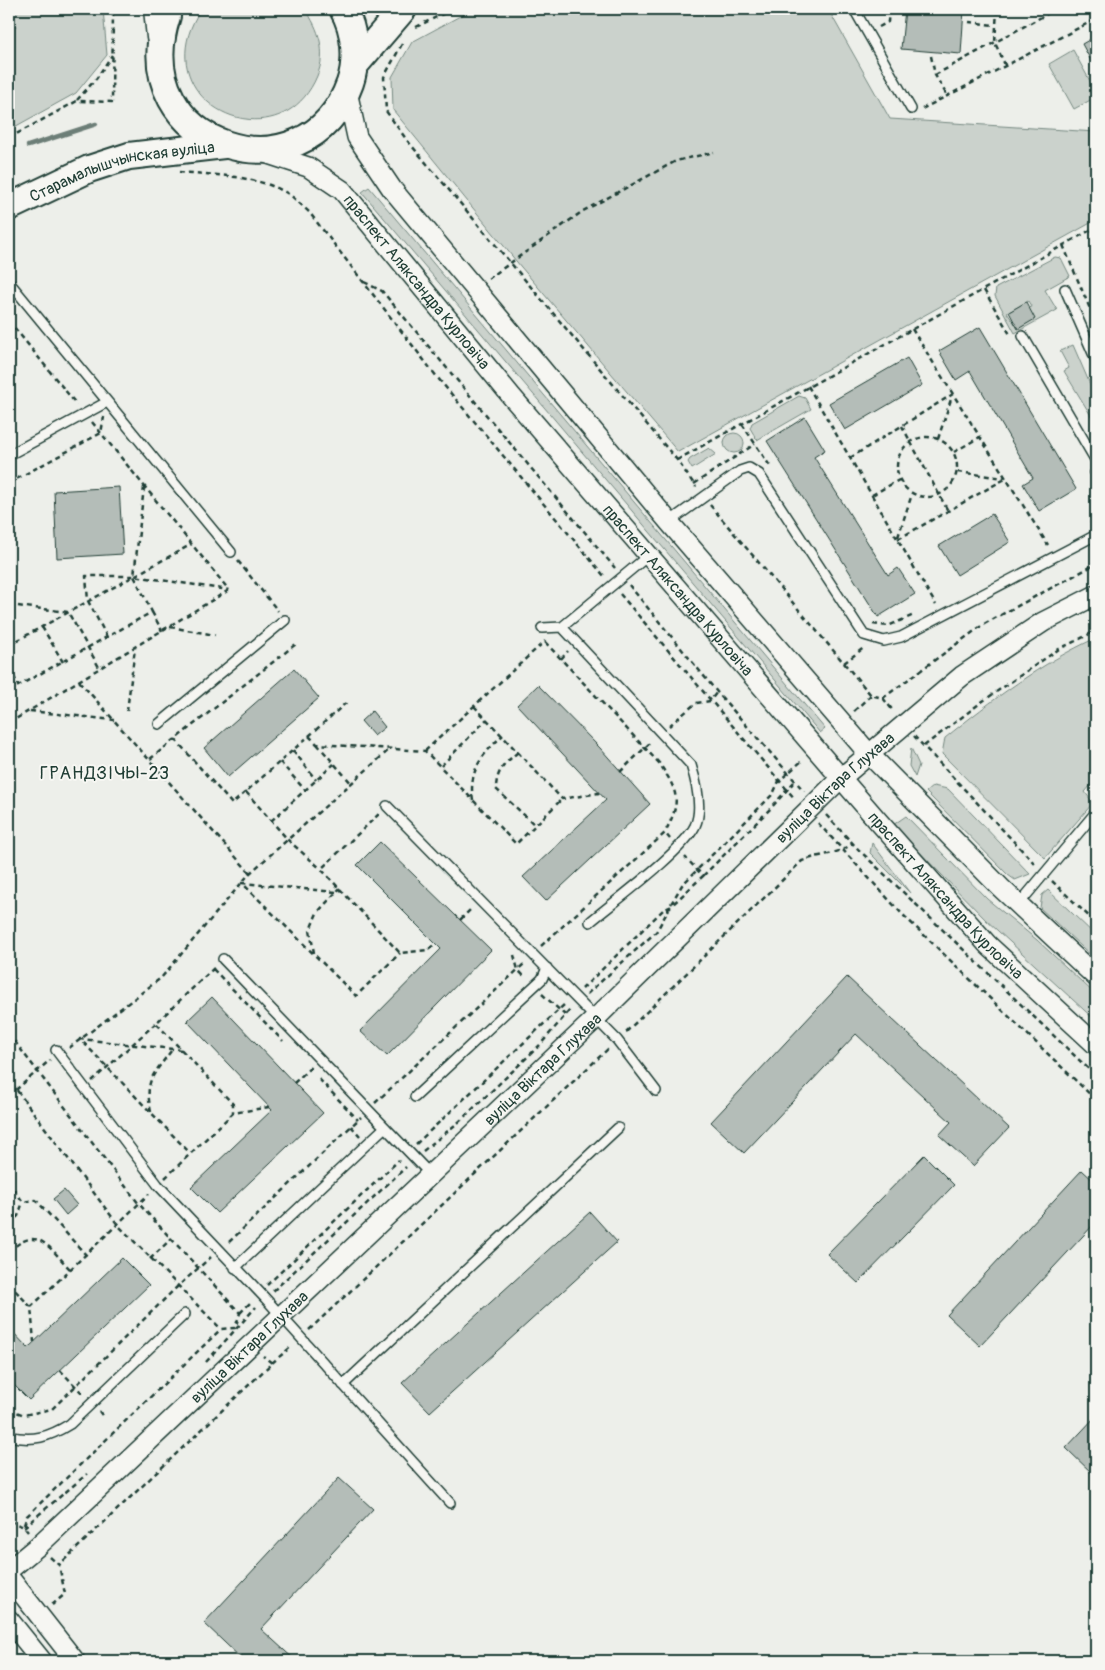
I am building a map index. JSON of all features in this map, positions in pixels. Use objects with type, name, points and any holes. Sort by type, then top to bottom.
[{"type":"main road","points":[[158,9],[161,37]]},
{"type":"main road","name":"Старамалышчынская вуліца","points":[[170,9],[161,37],[160,60],[168,94],[180,114],[198,132],[224,145]]},
{"type":"main road","points":[[224,145],[256,151],[287,146],[312,134],[329,119],[347,91],[354,66],[353,38],[343,9]]},
{"type":"main road","points":[[354,66],[406,19]]},
{"type":"main road","name":"Старамалышчынская вуліца","points":[[9,207],[89,168],[129,156],[224,145]]},
{"type":"street","points":[[347,91],[357,136],[373,163],[669,522],[869,754],[1019,904],[1096,977]]},
{"type":"street","name":"праспект Аляксандра Курловіча","points":[[256,151],[287,158],[308,167],[342,190],[512,396],[648,555],[988,945],[1096,1045]]},
{"type":"street","name":"вуліца Віктара Глухава","points":[[9,1570],[38,1546],[596,1018],[841,778],[962,676],[1044,622],[1096,595]]},
{"type":"street","points":[[9,1577],[75,1661]]},
{"type":"street","points":[[9,1620],[42,1661]]},
{"type":"lane","points":[[854,9],[914,110]]},
{"type":"lane","points":[[9,282],[231,552]]},
{"type":"lane","points":[[1065,289],[1096,360]]},
{"type":"lane","points":[[1023,336],[1096,461]]},
{"type":"lane","points":[[9,455],[107,402]]},
{"type":"lane","points":[[669,522],[740,471],[749,468],[760,474],[864,635],[884,641],[901,636],[951,613],[1096,536]]},
{"type":"lane","points":[[542,628],[562,627],[648,555]]},
{"type":"lane","points":[[159,724],[285,620]]},
{"type":"lane","points":[[562,627],[690,765],[699,791],[696,825],[677,848],[590,922]]},
{"type":"lane","points":[[387,806],[617,1040],[656,1091]]},
{"type":"lane","points":[[1019,904],[1096,812]]},
{"type":"lane","points":[[223,959],[431,1174]]},
{"type":"lane","points":[[415,1097],[542,979],[547,968]]},
{"type":"lane","points":[[58,1051],[158,1185],[265,1298],[280,1317],[450,1504]]},
{"type":"lane","points":[[235,1268],[385,1127]]},
{"type":"lane","points":[[343,1385],[618,1128]]},
{"type":"lane","points":[[9,1436],[22,1440],[38,1439],[55,1433],[70,1424],[185,1314]]},
{"type":"path","points":[[77,101],[112,102],[113,9]]},
{"type":"path","points":[[406,19],[453,9]]},
{"type":"path","points":[[871,32],[888,22],[889,9]]},
{"type":"path","points":[[997,9],[994,25],[995,43],[1006,67]]},
{"type":"path","points":[[935,75],[1056,9]]},
{"type":"path","points":[[914,110],[948,96],[1096,19]]},
{"type":"path","points":[[969,22],[994,25]]},
{"type":"path","points":[[404,40],[384,77],[386,111],[406,139],[677,460],[703,497],[871,695],[883,698],[897,716]]},
{"type":"path","points":[[9,138],[77,101],[96,79],[113,54]]},
{"type":"path","points":[[931,56],[935,75],[948,96]]},
{"type":"path","points":[[475,289],[583,211],[676,161],[714,152]]},
{"type":"path","points":[[177,172],[238,178],[286,192],[309,212],[437,377],[779,781]]},
{"type":"path","points":[[677,460],[1096,227]]},
{"type":"path","points":[[1063,245],[1096,323]]},
{"type":"path","points":[[362,281],[382,291],[717,692],[788,773],[779,781],[772,794],[682,885],[656,932],[576,999],[559,1010]]},
{"type":"path","points":[[9,321],[229,590]]},
{"type":"path","points":[[912,329],[1048,546]]},
{"type":"path","points":[[808,386],[936,605],[928,608]]},
{"type":"path","points":[[850,458],[953,394]]},
{"type":"path","points":[[938,439],[953,394]]},
{"type":"path","points":[[742,424],[771,469]]},
{"type":"path","points":[[902,426],[948,511]]},
{"type":"path","points":[[9,484],[101,433]]},
{"type":"path","points":[[928,437],[938,439],[954,452],[958,472],[949,489],[931,498],[912,494],[899,480],[897,460],[902,450],[910,442],[928,437]]},
{"type":"path","points":[[954,452],[980,438]]},
{"type":"path","points":[[694,484],[756,444]]},
{"type":"path","points":[[958,472],[1006,478]]},
{"type":"path","points":[[898,539],[1006,478]]},
{"type":"path","points":[[872,495],[899,480]]},
{"type":"path","points":[[144,486],[134,576],[162,631]]},
{"type":"path","points":[[898,539],[912,494]]},
{"type":"path","points":[[9,645],[192,544]]},
{"type":"path","points":[[231,552],[285,620]]},
{"type":"path","points":[[883,698],[984,624],[1096,564]]},
{"type":"path","points":[[107,637],[88,601],[86,576],[134,576],[229,590]]},
{"type":"path","points":[[9,723],[229,590]]},
{"type":"path","points":[[9,605],[68,612]]},
{"type":"path","points":[[68,612],[100,668]]},
{"type":"path","points":[[9,691],[152,612]]},
{"type":"path","points":[[872,623],[888,626],[920,612]]},
{"type":"path","points":[[42,627],[63,662]]},
{"type":"path","points":[[169,627],[215,635]]},
{"type":"path","points":[[924,746],[983,701],[1059,648],[1096,631]]},
{"type":"path","points":[[425,751],[545,642],[659,762],[678,797],[676,813],[665,832]]},
{"type":"path","points":[[149,759],[296,644]]},
{"type":"path","points":[[127,711],[134,648]]},
{"type":"path","points":[[9,668],[19,686]]},
{"type":"path","points":[[79,681],[250,873]]},
{"type":"path","points":[[620,772],[696,702],[710,701],[717,692]]},
{"type":"path","points":[[175,739],[232,804],[348,701]]},
{"type":"path","points":[[474,706],[562,799]]},
{"type":"path","points":[[30,711],[115,721]]},
{"type":"path","points":[[441,766],[487,719]]},
{"type":"path","points":[[473,800],[472,778],[477,764],[503,735]]},
{"type":"path","points":[[913,735],[1045,874],[1096,923]]},
{"type":"path","points":[[309,736],[352,784]]},
{"type":"path","points":[[317,744],[425,751],[516,844],[562,799],[599,792]]},
{"type":"path","points":[[9,1096],[58,1051],[80,1039],[161,978],[250,873],[289,841],[390,749]]},
{"type":"path","points":[[293,750],[316,780]]},
{"type":"path","points":[[518,752],[503,765],[496,778],[496,789],[535,825]]},
{"type":"path","points":[[280,762],[305,790]]},
{"type":"path","points":[[271,820],[334,764]]},
{"type":"path","points":[[703,876],[794,781]]},
{"type":"path","points":[[246,792],[289,841],[340,888],[400,953]]},
{"type":"path","points":[[321,869],[387,806]]},
{"type":"path","points":[[9,1520],[24,1526],[38,1546],[59,1565],[617,1040],[802,861],[819,855],[843,851],[853,843],[1096,1076]]},
{"type":"path","points":[[843,851],[903,915],[1096,1100]]},
{"type":"path","points":[[242,883],[336,892]]},
{"type":"path","points":[[242,883],[356,996],[400,953],[428,950],[436,943]]},
{"type":"path","points":[[314,955],[310,930],[317,913],[340,888]]},
{"type":"path","points":[[203,1365],[265,1298],[415,1158],[460,1121],[539,1046],[576,999],[663,910],[670,907]]},
{"type":"path","points":[[533,954],[556,931]]},
{"type":"path","points":[[85,1088],[223,959]]},
{"type":"path","points":[[213,969],[289,1047]]},
{"type":"path","points":[[9,1409],[24,1415],[52,1409],[177,1287],[220,1251],[368,1109],[518,970]]},
{"type":"path","points":[[156,1023],[233,1104],[233,1113]]},
{"type":"path","points":[[9,1034],[139,1204],[200,1267],[240,1313],[236,1328]]},
{"type":"path","points":[[80,1039],[182,1050]]},
{"type":"path","points":[[80,1039],[190,1154]]},
{"type":"path","points":[[152,1114],[147,1094],[150,1077],[172,1050]]},
{"type":"path","points":[[294,1083],[319,1059]]},
{"type":"path","points":[[309,1068],[358,1120]]},
{"type":"path","points":[[9,1080],[118,1225],[177,1287],[221,1329]]},
{"type":"path","points":[[31,1307],[233,1113],[269,1107]]},
{"type":"path","points":[[9,1182],[23,1202]]},
{"type":"path","points":[[23,1202],[36,1200],[86,1255]]},
{"type":"path","points":[[9,1224],[18,1216],[23,1202]]},
{"type":"path","points":[[9,1252],[19,1242],[31,1237],[40,1239],[71,1270]]},
{"type":"path","points":[[150,1259],[172,1238]]},
{"type":"path","points":[[9,1284],[31,1307],[34,1342]]},
{"type":"path","points":[[24,1526],[27,1516],[221,1329],[236,1328]]},
{"type":"path","points":[[262,1356],[272,1363]]},
{"type":"path","points":[[24,1526],[92,1470]]},
{"type":"shaded area","points":[[9,9],[103,9],[107,55],[76,93],[9,130],[9,31],[16,27],[9,15]]},
{"type":"shaded area","points":[[201,9],[305,9],[318,33],[321,58],[317,76],[299,103],[274,117],[248,119],[222,112],[201,95],[188,72],[187,42]]},
{"type":"shaded area","points":[[473,9],[828,9],[890,119],[1096,132],[1096,220],[678,452],[521,267],[393,110],[392,77],[412,42]]},
{"type":"shaded area","points":[[1073,50],[1096,92],[1096,97],[1074,109],[1049,64]]},
{"type":"shaded area","points":[[369,187],[825,729],[820,733],[362,192]]},
{"type":"shaded area","points":[[1055,257],[1061,258],[1070,276],[1045,290],[1057,310],[1015,333],[995,296],[996,288]],"holes":[[[1028,301],[1031,306],[1018,328],[1007,313]]]},
{"type":"shaded area","points":[[1073,345],[1096,398],[1096,424],[1064,371],[1069,368],[1060,351]]},
{"type":"shaded area","points":[[799,396],[805,398],[811,409],[757,440],[750,428],[752,423]]},
{"type":"shaded area","points":[[734,433],[741,436],[744,443],[741,450],[734,453],[727,450],[724,443],[727,436]]},
{"type":"shaded area","points":[[709,448],[716,454],[692,469],[688,462],[690,459]]},
{"type":"shaded area","points":[[1096,638],[1096,779],[1085,792],[1093,803],[1045,858],[942,754],[945,738],[1036,671]]},
{"type":"shaded area","points":[[911,748],[919,765],[915,777],[909,766]]},
{"type":"shaded area","points":[[933,786],[948,789],[1030,874],[1015,880],[1008,875],[926,792]]},
{"type":"shaded area","points":[[906,816],[987,899],[1037,940],[1096,995],[1096,1021],[986,920],[893,825]]},
{"type":"shaded area","points":[[872,843],[910,893],[870,853]]},
{"type":"shaded area","points":[[1048,890],[1096,936],[1096,960],[1040,908],[1042,895]]},
{"type":"building","points":[[905,9],[964,9],[961,54],[901,49]]},
{"type":"building","points":[[1096,36],[1096,70],[1082,44]]},
{"type":"building","points":[[1026,302],[1035,319],[1018,329],[1009,312]]},
{"type":"building","points":[[980,327],[1076,489],[1039,511],[1023,484],[1033,478],[970,371],[956,380],[939,351]]},
{"type":"building","points":[[907,358],[922,385],[845,430],[829,403]]},
{"type":"building","points":[[805,417],[825,450],[814,457],[888,575],[898,568],[915,594],[878,617],[767,441]]},
{"type":"building","points":[[119,487],[123,554],[57,558],[54,491]]},
{"type":"building","points":[[992,514],[1010,542],[957,575],[939,546]]},
{"type":"building","points":[[294,669],[319,698],[228,777],[204,748]]},
{"type":"building","points":[[538,685],[600,748],[650,804],[546,901],[523,877],[606,800],[517,705]]},
{"type":"building","points":[[372,711],[385,727],[374,736],[361,721]]},
{"type":"building","points":[[380,842],[491,950],[387,1056],[360,1031],[441,949],[357,865]]},
{"type":"building","points":[[847,977],[1009,1128],[973,1166],[939,1135],[951,1122],[856,1034],[744,1153],[711,1122]]},
{"type":"building","points":[[212,997],[323,1113],[217,1213],[191,1187],[272,1110],[187,1021]]},
{"type":"building","points":[[924,1155],[954,1185],[858,1283],[827,1254]]},
{"type":"building","points":[[1082,1170],[1096,1183],[1096,1222],[980,1346],[947,1315]]},
{"type":"building","points":[[64,1190],[77,1205],[66,1215],[53,1199]]},
{"type":"building","points":[[590,1212],[617,1242],[430,1412],[402,1383]]},
{"type":"building","points":[[122,1258],[149,1285],[29,1400],[9,1380],[9,1328],[28,1348]]},
{"type":"building","points":[[1096,1416],[1096,1477],[1066,1448]]},
{"type":"building","points":[[339,1478],[373,1509],[261,1629],[296,1661],[244,1661],[204,1623]]},
{"type":"waterway","points":[[28,146],[96,124]]},
{"type":"district","name":"ГРАНДЗІЧЫ-23","points":[[105,773]]}]
